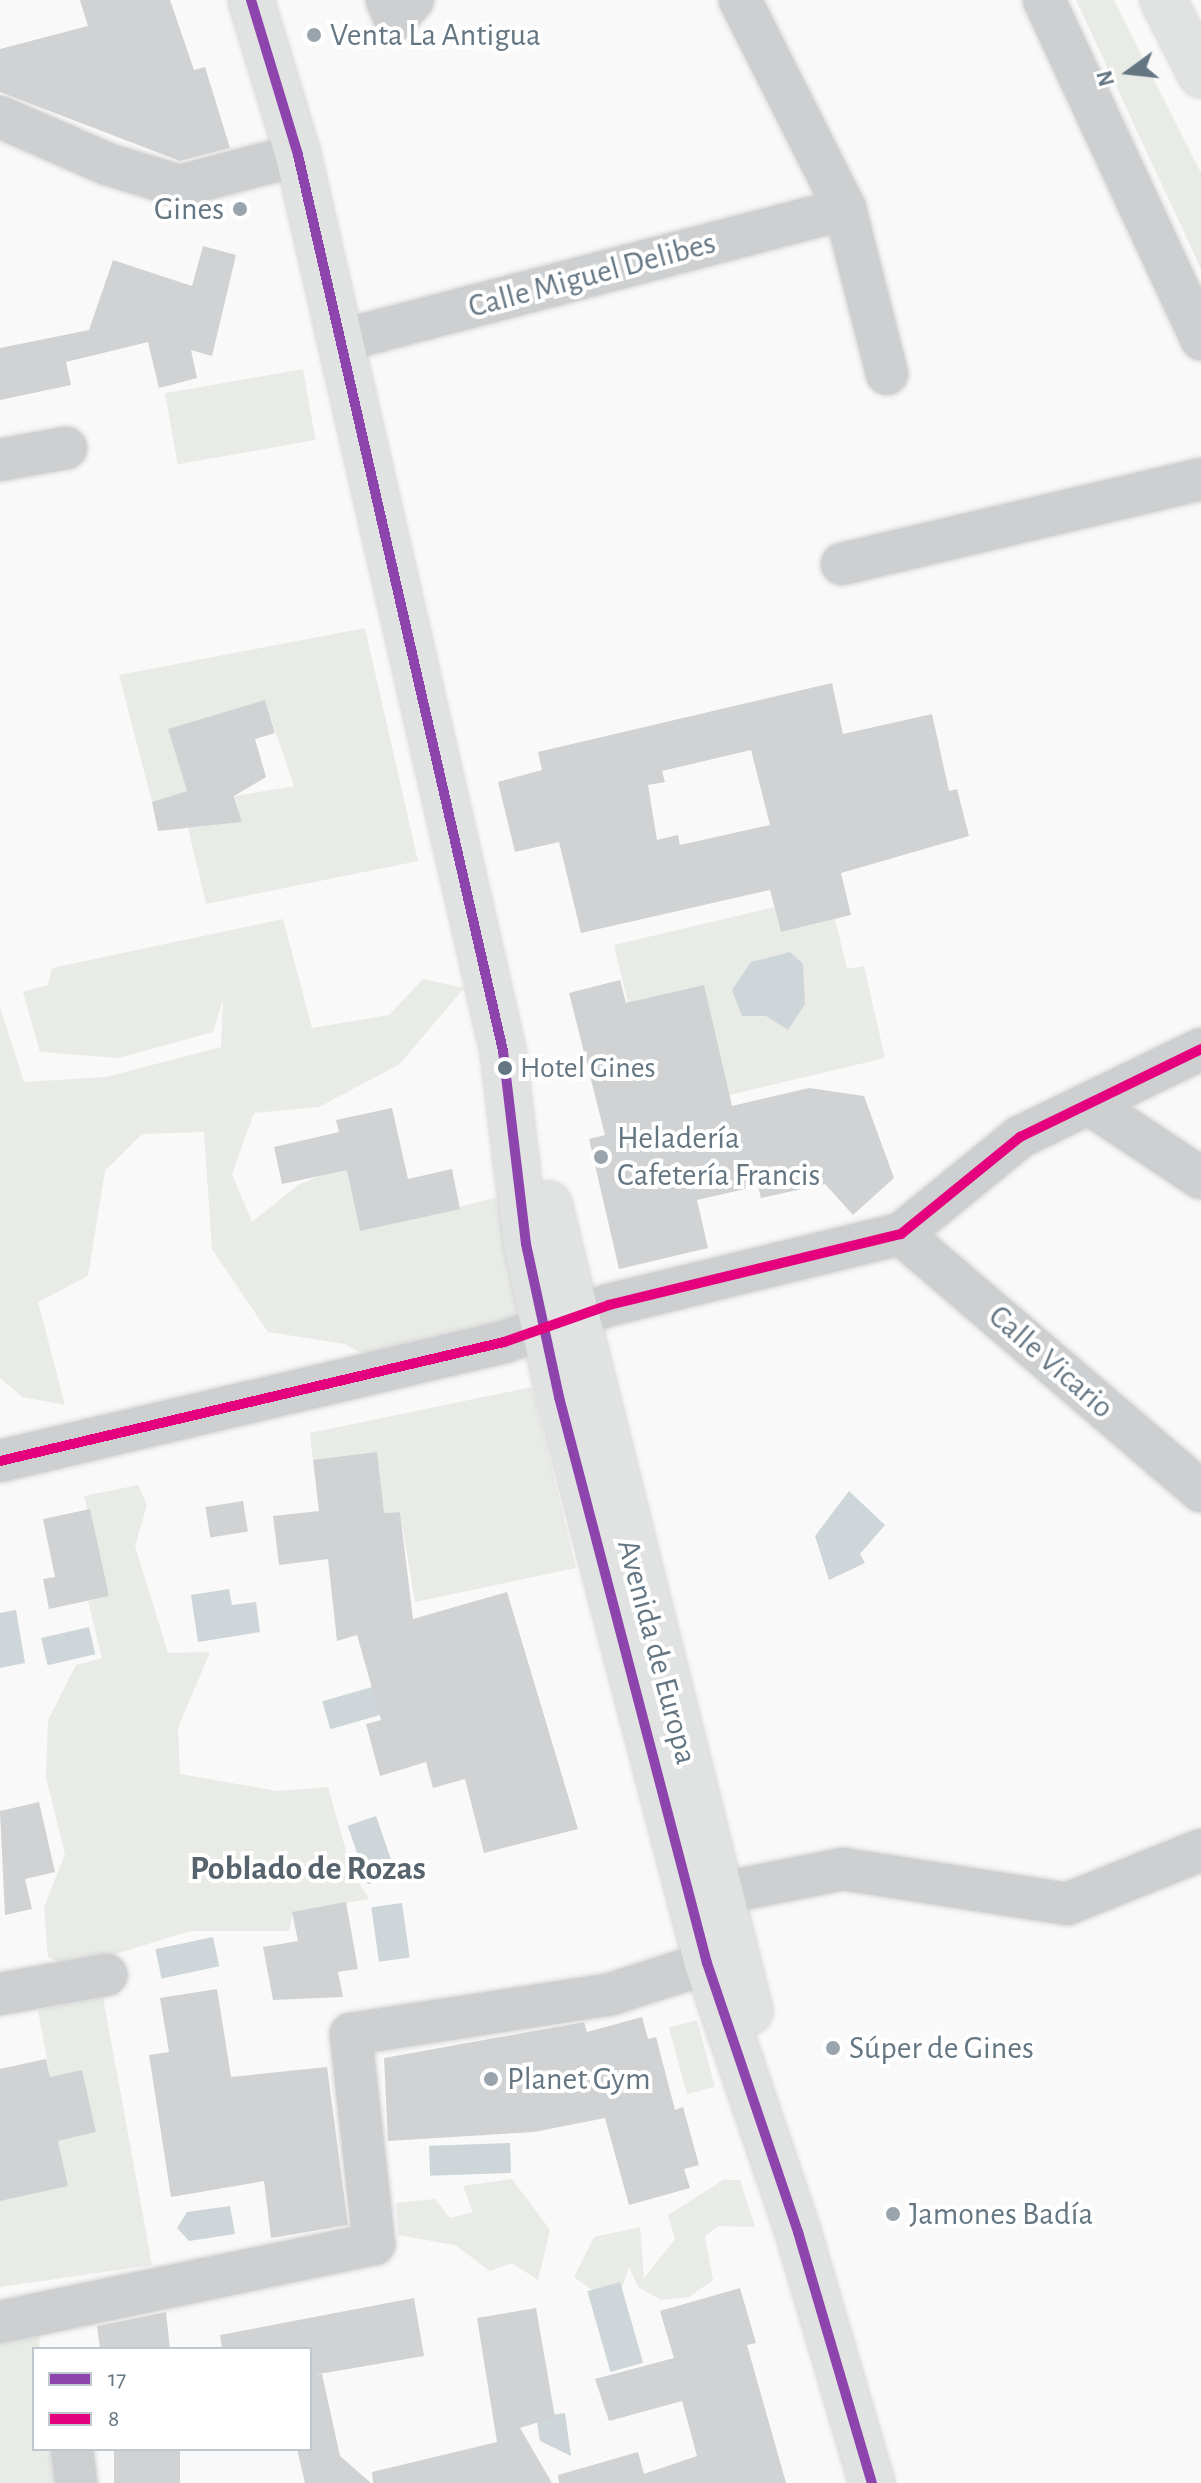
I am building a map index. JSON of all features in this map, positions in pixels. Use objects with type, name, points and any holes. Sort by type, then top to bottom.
[{"type":"main road","name":"Avenida de Europa","points":[[251,0],[298,155],[507,1075],[526,1244],[560,1322],[662,1800],[707,1963],[798,2232],[872,2483]]},
{"type":"main road","points":[[1163,0],[1201,75]]},
{"type":"main road","name":"Avenida de Europa","points":[[507,1075],[540,1164],[565,1352],[626,1596],[651,1632],[722,1893],[798,2232]]},
{"type":"main road","points":[[662,1800],[685,1825],[703,1884],[722,1893]]},
{"type":"street","points":[[740,0],[845,209],[887,374]]},
{"type":"street","points":[[1044,0],[1201,339]]},
{"type":"street","points":[[0,117],[107,164],[179,186],[298,155]]},
{"type":"street","name":"Calle Miguel Delibes","points":[[340,341],[845,209]]},
{"type":"street","points":[[0,460],[66,448]]},
{"type":"street","points":[[842,564],[1201,479]]},
{"type":"street","points":[[0,1461],[901,1234],[1020,1137],[1094,1107],[1201,1049]]},
{"type":"street","points":[[1094,1107],[1201,1178]]},
{"type":"street","name":"Calle Vicario","points":[[901,1234],[1201,1491]]},
{"type":"street","points":[[722,1893],[843,1869],[1067,1904],[1201,1850]]},
{"type":"street","points":[[0,2322],[56,2331],[374,2244],[351,2034],[611,1994],[707,1963]]},
{"type":"street","points":[[0,1994],[106,1975]]},
{"type":"street","points":[[72,2451],[76,2483]]},
{"type":"shaded area","points":[[1076,0],[1114,0],[1201,173],[1201,269]]},
{"type":"shaded area","points":[[303,369],[316,440],[178,464],[165,393]]},
{"type":"shaded area","points":[[365,628],[418,861],[206,904],[188,828],[242,822],[235,796],[294,786],[265,701],[168,729],[187,791],[152,802],[119,675]]},
{"type":"shaded area","points":[[774,907],[781,932],[835,919],[847,969],[864,966],[885,1058],[654,1113],[614,945]]},
{"type":"shaded area","points":[[283,919],[312,1028],[389,1015],[423,979],[464,988],[400,1064],[319,1107],[254,1113],[232,1174],[252,1222],[298,1185],[348,1164],[361,1231],[495,1198],[521,1262],[520,1316],[404,1377],[345,1344],[268,1332],[212,1249],[204,1132],[142,1134],[105,1171],[88,1276],[38,1302],[65,1405],[22,1397],[0,1378],[0,1007],[24,1082],[106,1077],[221,1047],[223,999],[213,1032],[119,1058],[40,1052],[23,992],[48,985],[52,968]]},
{"type":"shaded area","points":[[790,952],[803,964],[805,1004],[788,1030],[766,1016],[742,1016],[732,990],[751,962]]},
{"type":"shaded area","points":[[532,1387],[576,1568],[415,1602],[400,1512],[384,1513],[313,1460],[310,1433]]},
{"type":"shaded area","points":[[138,1485],[147,1505],[135,1546],[168,1653],[210,1652],[178,1728],[180,1774],[277,1791],[328,1787],[352,1872],[369,1899],[293,1912],[289,1931],[190,1931],[74,1967],[48,1957],[44,1907],[65,1854],[46,1777],[48,1720],[76,1665],[102,1658],[88,1601],[109,1596],[84,1496]]},
{"type":"shaded area","points":[[849,1491],[885,1525],[860,1554],[865,1563],[829,1580],[815,1536]]},
{"type":"shaded area","points":[[229,1589],[232,1605],[256,1602],[260,1632],[198,1642],[191,1595]]},
{"type":"shaded area","points":[[16,1610],[25,1663],[0,1668],[0,1613]]},
{"type":"shaded area","points":[[89,1627],[95,1654],[48,1665],[41,1638]]},
{"type":"shaded area","points":[[379,1685],[387,1713],[330,1729],[322,1701]]},
{"type":"shaded area","points":[[376,1816],[396,1875],[368,1884],[348,1826]]},
{"type":"shaded area","points":[[402,1903],[410,1957],[379,1962],[371,1907]]},
{"type":"shaded area","points":[[213,1937],[219,1966],[162,1979],[155,1949]]},
{"type":"shaded area","points":[[103,1997],[152,2265],[0,2287],[0,2201],[68,2186],[58,2141],[96,2132],[82,2071],[50,2077],[38,2010]]},
{"type":"shaded area","points":[[697,2020],[715,2087],[687,2094],[669,2028]]},
{"type":"shaded area","points":[[510,2143],[511,2173],[430,2176],[429,2146]]},
{"type":"shaded area","points":[[512,2179],[550,2230],[538,2280],[512,2263],[490,2271],[455,2245],[398,2235],[396,2203],[435,2199],[450,2218],[473,2212],[463,2186]]},
{"type":"shaded area","points":[[723,2180],[740,2180],[755,2227],[718,2226],[705,2236],[713,2280],[689,2297],[661,2300],[638,2287],[629,2267],[622,2288],[592,2290],[574,2277],[594,2237],[640,2227],[644,2278],[675,2239],[668,2215]]},
{"type":"shaded area","points":[[230,2206],[235,2234],[189,2241],[177,2228],[187,2212]]},
{"type":"shaded area","points":[[620,2282],[643,2363],[610,2372],[587,2291]]},
{"type":"shaded area","points":[[40,2334],[39,2347],[32,2347],[32,2451],[55,2451],[59,2483],[0,2483],[0,2340]]},
{"type":"shaded area","points":[[565,2413],[571,2456],[540,2441],[536,2417]]},
{"type":"building","points":[[80,0],[170,0],[194,70],[205,67],[230,148],[180,161],[0,92],[0,49],[88,26]]},
{"type":"building","points":[[203,246],[236,255],[212,356],[191,350],[197,378],[159,388],[148,342],[66,362],[71,385],[0,400],[0,348],[89,330],[113,260],[192,286]]},
{"type":"building","points":[[832,683],[843,734],[932,714],[949,791],[957,789],[969,836],[841,873],[851,915],[781,932],[770,890],[581,933],[559,842],[515,852],[498,782],[542,770],[538,752]],"holes":[[[751,750],[770,825],[680,845],[678,835],[657,840],[648,785],[665,782],[662,771]]]},
{"type":"building","points":[[265,700],[275,733],[255,739],[266,777],[234,796],[242,822],[158,831],[152,802],[187,791],[168,729]]},
{"type":"building","points":[[620,980],[626,1003],[704,985],[732,1106],[809,1088],[864,1096],[894,1178],[853,1215],[825,1184],[761,1198],[758,1186],[697,1200],[708,1248],[619,1269],[589,1139],[605,1135],[569,993]]},
{"type":"building","points":[[392,1108],[408,1179],[452,1169],[460,1209],[360,1231],[347,1170],[282,1184],[274,1147],[339,1132],[336,1120]]},
{"type":"building","points":[[377,1452],[384,1513],[400,1512],[413,1619],[507,1592],[578,1829],[484,1853],[465,1779],[433,1788],[426,1762],[380,1776],[366,1724],[381,1720],[357,1635],[337,1641],[328,1559],[279,1565],[273,1516],[319,1511],[313,1460]]},
{"type":"building","points":[[243,1501],[248,1532],[210,1538],[205,1507]]},
{"type":"building","points":[[90,1509],[109,1596],[49,1609],[43,1579],[55,1577],[43,1519]]},
{"type":"building","points":[[39,1802],[55,1872],[25,1879],[32,1909],[5,1915],[0,1811]]},
{"type":"building","points":[[346,1902],[358,1969],[338,1972],[343,1997],[273,2000],[263,1947],[298,1941],[292,1912]]},
{"type":"building","points":[[217,1989],[231,2077],[327,2067],[348,2225],[271,2238],[264,2181],[171,2197],[149,2055],[169,2052],[160,1998]]},
{"type":"building","points":[[642,2017],[648,2039],[656,2037],[675,2110],[683,2107],[699,2165],[684,2169],[690,2188],[629,2205],[605,2118],[534,2132],[388,2141],[384,2058],[584,2022],[587,2032]]},
{"type":"building","points":[[46,2059],[50,2077],[82,2070],[96,2132],[58,2141],[68,2186],[0,2201],[0,2069]]},
{"type":"building","points":[[740,2288],[756,2343],[747,2345],[786,2483],[559,2483],[558,2475],[638,2452],[644,2474],[697,2456],[682,2401],[609,2421],[595,2379],[674,2358],[660,2311]]},
{"type":"building","points":[[414,2298],[424,2356],[313,2375],[322,2374],[340,2456],[371,2483],[305,2483],[297,2451],[312,2451],[312,2347],[222,2347],[220,2335]]},
{"type":"building","points":[[536,2308],[555,2417],[520,2428],[552,2483],[373,2483],[372,2472],[497,2442],[477,2318]]},
{"type":"building","points":[[166,2312],[170,2347],[100,2347],[97,2326]]},
{"type":"building","points":[[114,2451],[180,2451],[180,2483],[114,2483]]},
{"type":"transit line","name":"17","points":[[251,0],[298,155],[503,1051],[526,1244],[559,1397],[707,1963],[798,2232],[872,2483]]},
{"type":"transit line","name":"8","points":[[0,1461],[504,1342],[609,1305],[901,1234],[1020,1137],[1201,1049]]},
{"type":"place","name":"Venta La Antigua","points":[[314,35]]},
{"type":"place","name":"Gines","points":[[240,209]]},
{"type":"place","name":"Hotel Gines","points":[[505,1068]]},
{"type":"place","name":"Heladería Cafetería Francis","points":[[601,1157]]},
{"type":"place","name":"Súper de Gines","points":[[833,2048]]},
{"type":"place","name":"Planet Gym","points":[[491,2079]]},
{"type":"place","name":"Jamones Badía","points":[[893,2214]]},
{"type":"district","name":"Poblado de Rozas","points":[[308,1870]]}]
